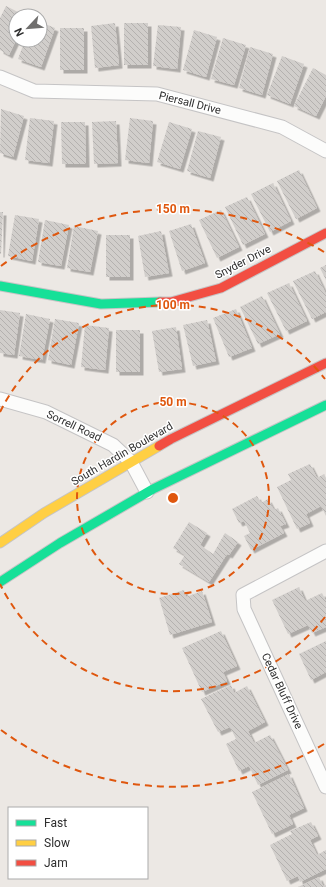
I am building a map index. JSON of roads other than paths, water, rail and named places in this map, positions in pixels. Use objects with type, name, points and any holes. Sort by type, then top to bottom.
[{"type":"main road","name":"Snyder Drive","points":[[0,286],[101,304],[171,302],[221,288],[326,233]]},
{"type":"main road","name":"South Hardin Boulevard","points":[[0,543],[44,513],[171,439],[326,363]]},
{"type":"main road","points":[[0,582],[60,543],[147,492],[326,405]]},
{"type":"street","name":"Piersall Drive","points":[[0,77],[34,91],[158,94],[282,128],[326,151]]},
{"type":"street","name":"Sorrell Road","points":[[0,399],[46,412],[114,445],[131,462],[147,492]]},
{"type":"street","name":"Cedar Bluff Drive","points":[[326,551],[243,595],[244,609],[326,786]]}]
